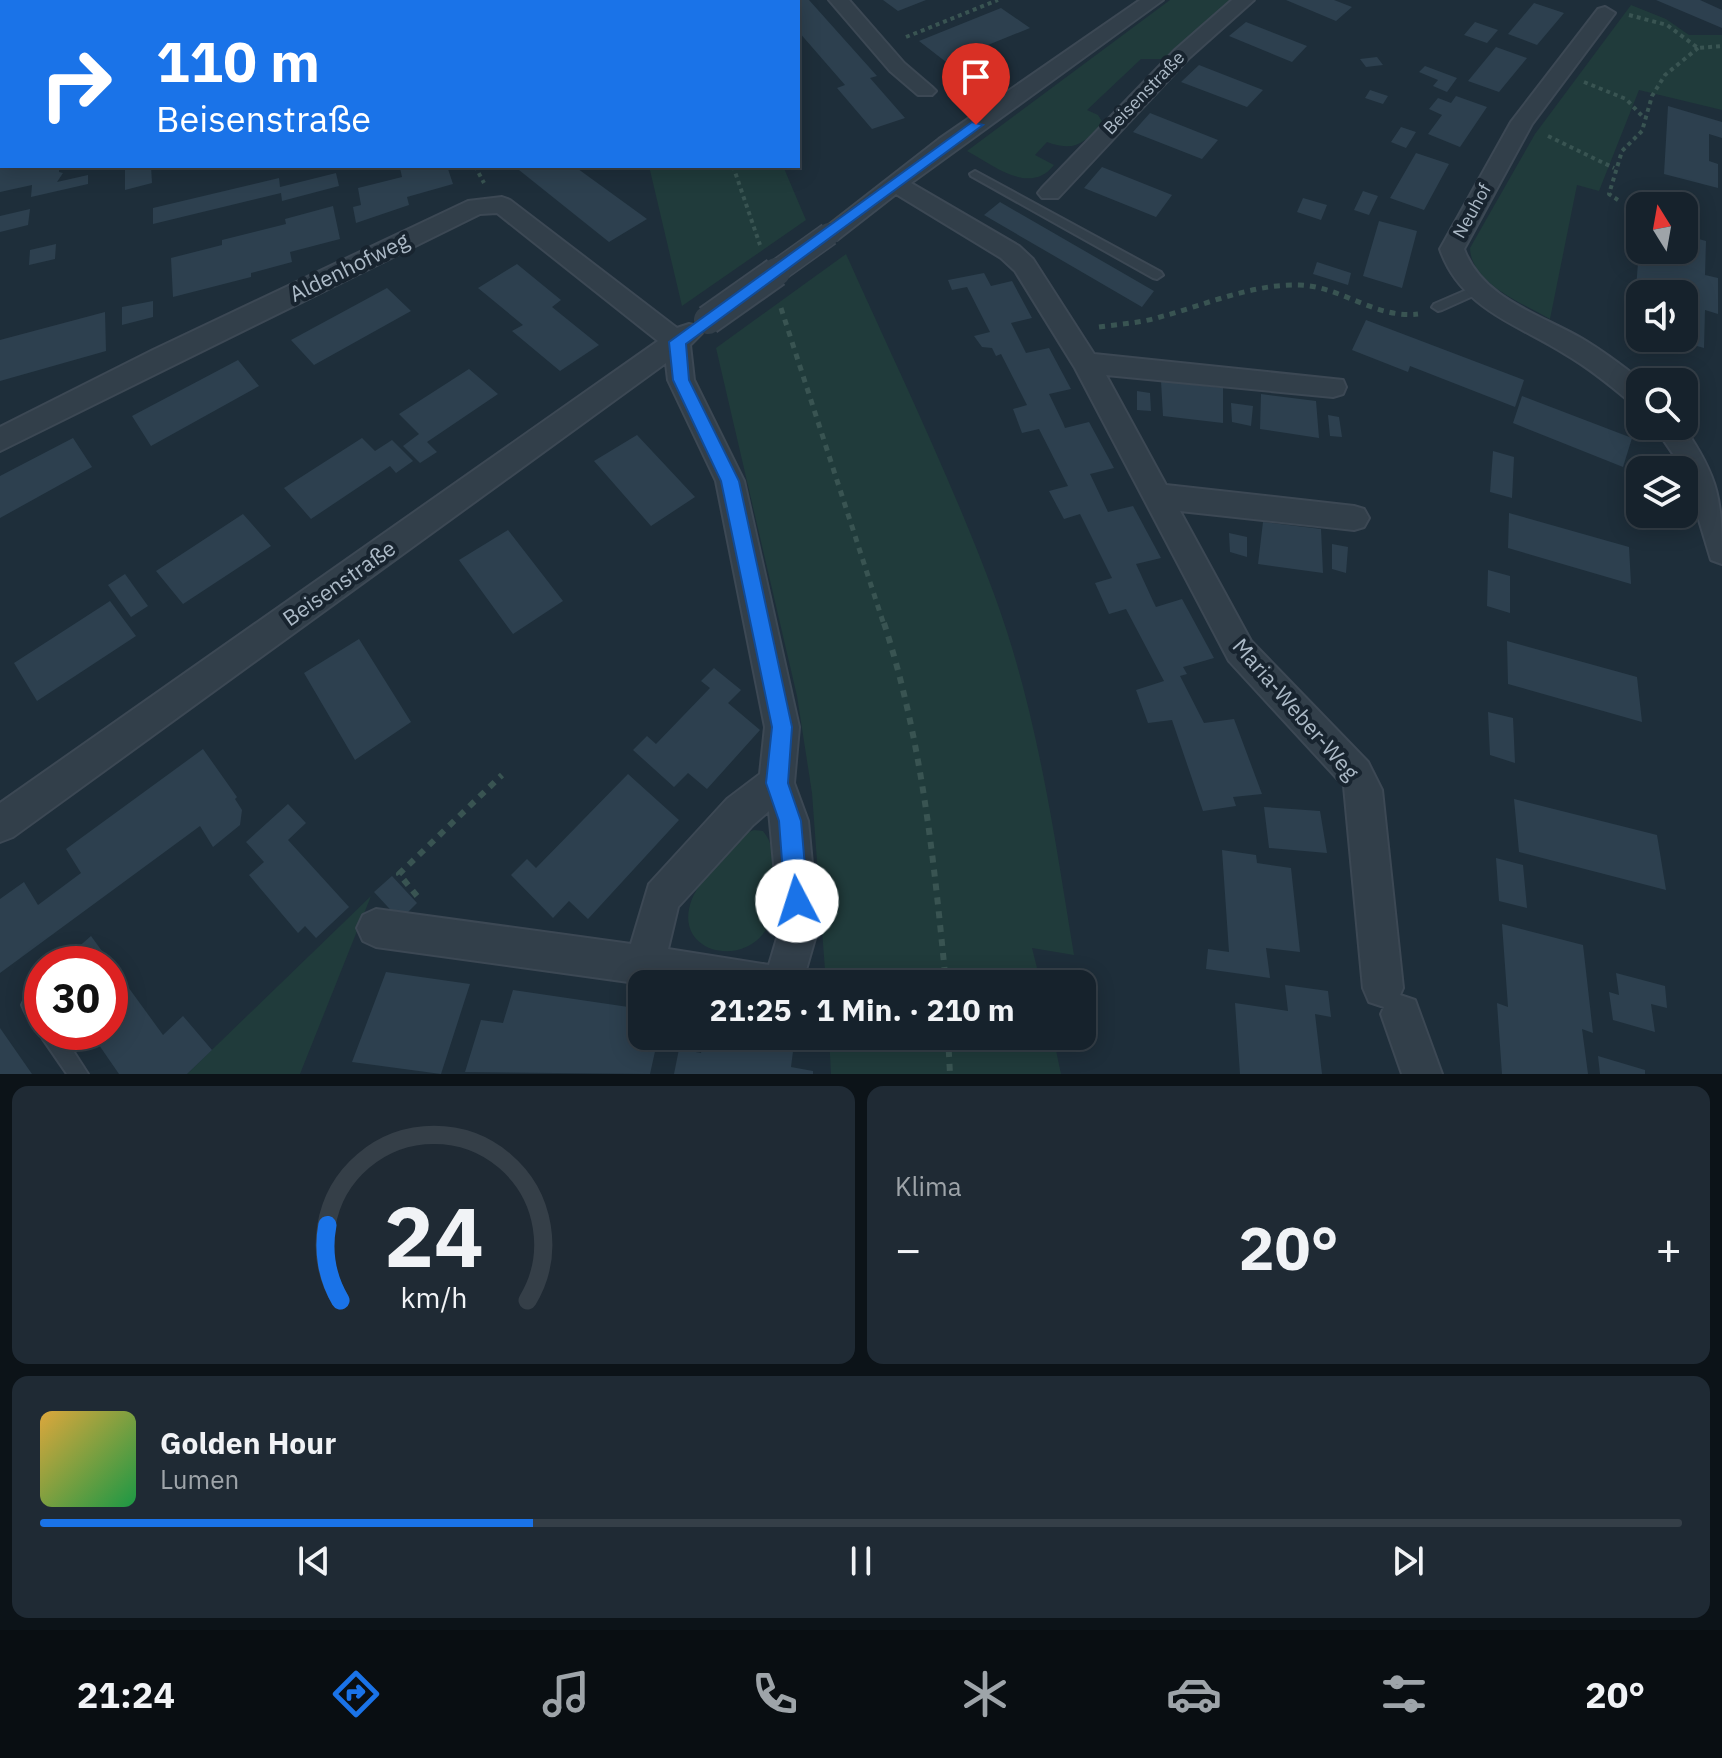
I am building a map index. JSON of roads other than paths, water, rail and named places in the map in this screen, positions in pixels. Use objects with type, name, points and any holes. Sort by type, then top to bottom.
[{"type":"street","points":[[839,0],[879,47],[925,91]]},
{"type":"street","name":"Beisenstraße","points":[[0,824],[1153,0]]},
{"type":"street","name":"Beisenstraße","points":[[1043,200],[1182,54],[1244,0]]},
{"type":"street","name":"Neuhof","points":[[1605,13],[1522,122],[1452,249],[1462,275],[1478,289],[1572,345],[1626,385]]},
{"type":"street","name":"Maria-Weber-Weg","points":[[896,184],[1010,252],[1024,265],[1086,363],[1240,651],[1356,774],[1364,790],[1392,1001],[1422,1074]]},
{"type":"street","name":"Aldenhofweg","points":[[0,440],[162,357],[476,206],[491,203],[502,205],[677,342]]},
{"type":"street","points":[[677,342],[681,380],[730,481],[782,727],[777,783],[790,821],[799,928],[787,970]]},
{"type":"street","points":[[1086,363],[1333,387]]},
{"type":"street","points":[[1677,440],[1693,463],[1722,551]]},
{"type":"street","points":[[1157,496],[1354,518]]},
{"type":"street","points":[[645,965],[662,897],[740,812],[777,783]]},
{"type":"street","points":[[376,928],[678,970]]},
{"type":"lane","points":[[975,174],[1043,200],[1157,275]]},
{"type":"lane","points":[[1438,307],[1478,289]]},
{"type":"lane","points":[[60,1050],[73,1072]]}]
